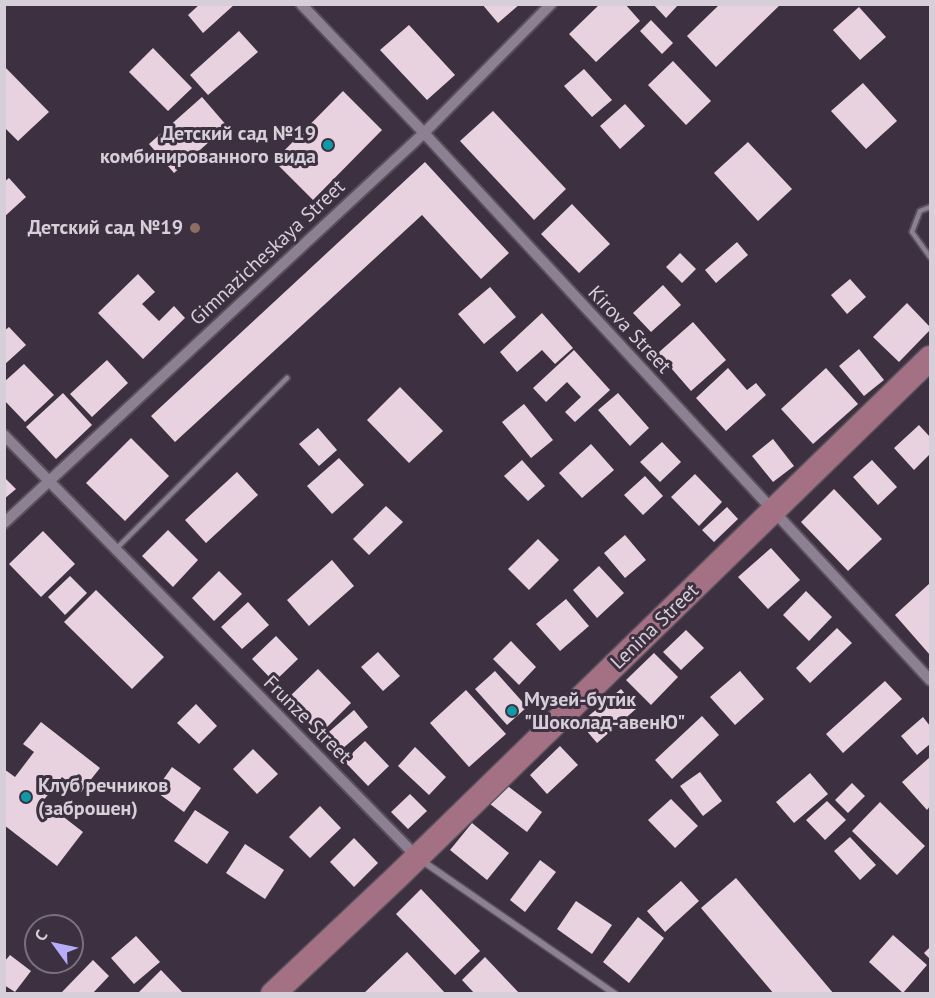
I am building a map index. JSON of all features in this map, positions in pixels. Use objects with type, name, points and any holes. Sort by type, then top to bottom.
[{"type":"main road","name":"Lenina Street","points":[[273,993],[930,358]]},
{"type":"street","name":"Kirova Street","points":[[301,4],[424,133],[930,680]]},
{"type":"street","name":"Gimnazicheskaya Street","points":[[4,523],[424,133],[551,4]]},
{"type":"street","name":"Frunze Street","points":[[4,435],[416,856],[615,993]]},
{"type":"lane","points":[[930,207],[920,211],[912,232],[930,257]]},
{"type":"lane","points":[[115,550],[287,378]]},
{"type":"building","points":[[200,4],[235,4],[203,33],[188,15]]},
{"type":"building","points":[[482,4],[520,4],[498,23]]},
{"type":"building","points":[[600,4],[625,4],[640,21],[596,62],[569,34]]},
{"type":"building","points":[[653,4],[679,4],[666,18]]},
{"type":"building","points":[[720,4],[781,4],[716,67],[687,36]]},
{"type":"building","points":[[859,7],[886,37],[860,60],[833,30]]},
{"type":"building","points":[[651,20],[673,43],[662,54],[640,31]]},
{"type":"building","points":[[409,25],[455,75],[427,100],[380,50]]},
{"type":"building","points":[[239,31],[258,52],[208,95],[190,75]]},
{"type":"building","points":[[153,48],[192,88],[168,111],[129,72]]},
{"type":"building","points":[[673,61],[711,101],[686,125],[648,85]]},
{"type":"building","points":[[4,66],[49,112],[18,141],[4,127]]},
{"type":"building","points":[[584,69],[612,100],[592,117],[564,86]]},
{"type":"building","points":[[863,83],[897,121],[866,149],[831,111]]},
{"type":"building","name":"Детский сад №19 комбинированного вида","points":[[343,91],[382,130],[313,200],[274,161]]},
{"type":"building","points":[[202,97],[227,126],[174,173],[149,144]]},
{"type":"building","points":[[625,104],[645,126],[620,149],[600,126]]},
{"type":"building","points":[[493,111],[566,189],[534,220],[460,141]]},
{"type":"building","points":[[748,142],[792,189],[758,221],[714,173]]},
{"type":"building","points":[[425,162],[509,253],[481,279],[422,215],[175,442],[151,416]]},
{"type":"building","points":[[9,178],[26,197],[4,217],[4,182]]},
{"type":"building","points":[[572,204],[610,244],[579,273],[541,234]]},
{"type":"building","points":[[737,242],[748,255],[716,283],[705,270]]},
{"type":"building","points":[[680,253],[696,269],[682,283],[666,267]]},
{"type":"building","points":[[138,274],[155,292],[142,304],[159,321],[174,306],[185,318],[143,359],[98,313]]},
{"type":"building","points":[[850,279],[866,297],[847,314],[831,295]]},
{"type":"building","points":[[663,285],[681,305],[651,332],[633,313]]},
{"type":"building","points":[[490,287],[516,317],[484,344],[458,314]]},
{"type":"building","points":[[907,303],[930,327],[930,330],[899,362],[873,337]]},
{"type":"building","points":[[542,313],[573,348],[555,364],[542,350],[517,372],[500,352]]},
{"type":"building","points":[[693,322],[726,360],[691,391],[658,353]]},
{"type":"building","points":[[9,327],[26,345],[4,365],[4,331]]},
{"type":"building","points":[[859,349],[884,380],[864,396],[839,366]]},
{"type":"building","points":[[574,350],[610,390],[575,422],[565,412],[581,397],[567,382],[546,402],[533,388]]},
{"type":"building","points":[[107,360],[128,383],[92,417],[70,394]]},
{"type":"building","points":[[24,364],[54,395],[25,422],[4,400],[4,382]]},
{"type":"building","points":[[728,368],[747,390],[756,383],[766,395],[726,431],[696,398]]},
{"type":"building","points":[[826,368],[858,404],[813,444],[781,409]]},
{"type":"building","points":[[400,387],[443,431],[409,463],[367,420]]},
{"type":"building","points":[[63,393],[92,425],[56,459],[26,427]]},
{"type":"building","points":[[618,393],[649,428],[630,446],[598,410]]},
{"type":"building","points":[[524,404],[553,440],[531,458],[502,422]]},
{"type":"building","points":[[919,425],[930,437],[930,454],[914,470],[894,448]]},
{"type":"building","points":[[318,428],[337,450],[319,466],[299,444]]},
{"type":"building","points":[[131,438],[169,476],[125,521],[86,483]]},
{"type":"building","points":[[773,439],[794,466],[773,482],[752,456]]},
{"type":"building","points":[[662,442],[681,462],[660,482],[640,462]]},
{"type":"building","points":[[591,444],[614,470],[582,498],[559,473]]},
{"type":"building","points":[[339,458],[364,485],[332,514],[307,486]]},
{"type":"building","points":[[522,460],[545,486],[528,501],[504,476]]},
{"type":"building","points":[[872,460],[897,487],[878,505],[853,477]]},
{"type":"building","points":[[237,472],[258,495],[206,543],[185,520]]},
{"type":"building","points":[[695,474],[722,502],[699,526],[671,497]]},
{"type":"building","points":[[645,476],[663,496],[643,515],[624,495]]},
{"type":"building","points":[[4,477],[16,489],[4,499]]},
{"type":"building","points":[[834,489],[882,539],[848,571],[801,522]]},
{"type":"building","points":[[386,506],[403,522],[369,555],[353,539]]},
{"type":"building","points":[[727,507],[738,519],[714,542],[702,530]]},
{"type":"building","points":[[168,530],[198,560],[173,587],[142,556]]},
{"type":"building","points":[[43,531],[75,564],[41,597],[9,564]]},
{"type":"building","points":[[625,535],[646,560],[625,578],[604,553]]},
{"type":"building","points":[[538,539],[559,560],[529,590],[508,569]]},
{"type":"building","points":[[771,548],[800,580],[768,609],[738,577]]},
{"type":"building","points":[[332,560],[354,586],[309,626],[287,600]]},
{"type":"building","points":[[599,566],[624,593],[597,618],[573,590]]},
{"type":"building","points":[[219,571],[242,594],[214,621],[192,598]]},
{"type":"building","points":[[70,576],[87,593],[65,615],[48,597]]},
{"type":"building","points":[[930,583],[930,655],[895,615]]},
{"type":"building","points":[[96,590],[164,657],[132,689],[64,622]]},
{"type":"building","points":[[806,591],[832,617],[809,641],[783,615]]},
{"type":"building","points":[[566,599],[589,626],[560,651],[536,624]]},
{"type":"building","points":[[248,602],[269,625],[242,649],[221,627]]},
{"type":"building","points":[[837,628],[852,643],[810,683],[796,668]]},
{"type":"building","points":[[686,630],[704,648],[681,670],[663,652]]},
{"type":"building","points":[[276,636],[298,659],[274,682],[252,659]]},
{"type":"building","points":[[511,641],[536,667],[519,685],[493,659]]},
{"type":"building","points":[[378,652],[400,676],[383,691],[361,667]]},
{"type":"building","points":[[654,653],[678,677],[651,705],[626,680]]},
{"type":"building","points":[[318,669],[351,703],[320,734],[286,700]]},
{"type":"building","points":[[495,671],[527,707],[507,725],[475,689]]},
{"type":"building","points":[[740,671],[764,699],[735,725],[710,697]]},
{"type":"building","points":[[885,681],[902,699],[843,753],[826,734]]},
{"type":"building","points":[[621,689],[637,708],[597,743],[580,723]]},
{"type":"building","points":[[466,690],[506,734],[469,767],[430,723]]},
{"type":"building","points":[[196,704],[217,726],[199,744],[177,723]]},
{"type":"building","points":[[354,710],[368,727],[336,754],[322,738]]},
{"type":"building","points":[[702,716],[719,735],[672,779],[655,760]]},
{"type":"building","points":[[923,717],[930,726],[930,744],[917,755],[901,736]]},
{"type":"building","name":"Клуб речников (заброшен)","points":[[41,722],[100,768],[81,792],[62,777],[43,801],[83,832],[57,866],[4,825],[4,769],[15,777],[34,752],[23,744]]},
{"type":"building","points":[[365,741],[389,766],[368,786],[344,761]]},
{"type":"building","points":[[560,746],[578,765],[547,794],[530,775]]},
{"type":"building","points":[[415,747],[446,777],[429,795],[398,766]]},
{"type":"building","points":[[253,749],[278,774],[257,794],[233,769]]},
{"type":"building","points":[[930,757],[930,806],[927,810],[902,782]]},
{"type":"building","points":[[172,767],[201,788],[184,812],[155,791]]},
{"type":"building","points":[[700,772],[722,801],[703,816],[680,786]]},
{"type":"building","points":[[810,773],[828,794],[794,823],[776,802]]},
{"type":"building","points":[[852,783],[865,796],[848,813],[835,800]]},
{"type":"building","points":[[505,784],[542,812],[527,832],[490,804]]},
{"type":"building","points":[[410,794],[427,811],[408,829],[391,812]]},
{"type":"building","points":[[671,799],[698,826],[675,848],[648,820]]},
{"type":"building","points":[[827,801],[846,820],[825,840],[806,820]]},
{"type":"building","points":[[880,802],[925,846],[897,875],[852,831]]},
{"type":"building","points":[[320,806],[341,828],[310,858],[289,837]]},
{"type":"building","points":[[195,810],[229,832],[207,864],[174,841]]},
{"type":"building","points":[[472,823],[509,853],[487,880],[450,850]]},
{"type":"building","points":[[850,837],[876,865],[860,880],[834,851]]},
{"type":"building","points":[[354,838],[378,863],[354,887],[330,862]]},
{"type":"building","points":[[245,844],[284,870],[265,899],[226,873]]},
{"type":"building","points":[[540,860],[556,872],[525,912],[510,900]]},
{"type":"building","points":[[736,878],[834,994],[774,994],[701,908]]},
{"type":"building","points":[[681,881],[699,901],[665,932],[647,911]]},
{"type":"building","points":[[421,889],[480,951],[455,975],[396,914]]},
{"type":"building","points":[[576,901],[612,925],[592,954],[557,929]]},
{"type":"building","points":[[638,917],[664,938],[629,983],[603,962]]},
{"type":"building","points":[[893,935],[927,965],[903,993],[869,962]]},
{"type":"building","points":[[136,936],[160,962],[134,984],[111,958]]},
{"type":"building","points":[[930,947],[930,959],[924,953]]},
{"type":"building","points":[[407,952],[446,994],[363,994]]},
{"type":"building","points":[[10,955],[24,966],[24,974],[29,974],[15,992],[4,985],[4,962]]},
{"type":"building","points":[[485,957],[520,994],[475,994],[462,980]]},
{"type":"building","points":[[93,960],[109,976],[92,994],[64,994],[62,992],[79,974],[84,974],[84,969]]},
{"type":"building","points":[[161,970],[184,994],[137,994]]},
{"type":"place","name":"Детский сад №19 комбинированного вида","points":[[328,145]]},
{"type":"place","name":"Детский сад №19","points":[[195,228]]},
{"type":"place","name":"Музей-бутик \"Шоколад-авенЮ\"","points":[[512,711]]},
{"type":"place","name":"Клуб речников (заброшен)","points":[[26,797]]}]
